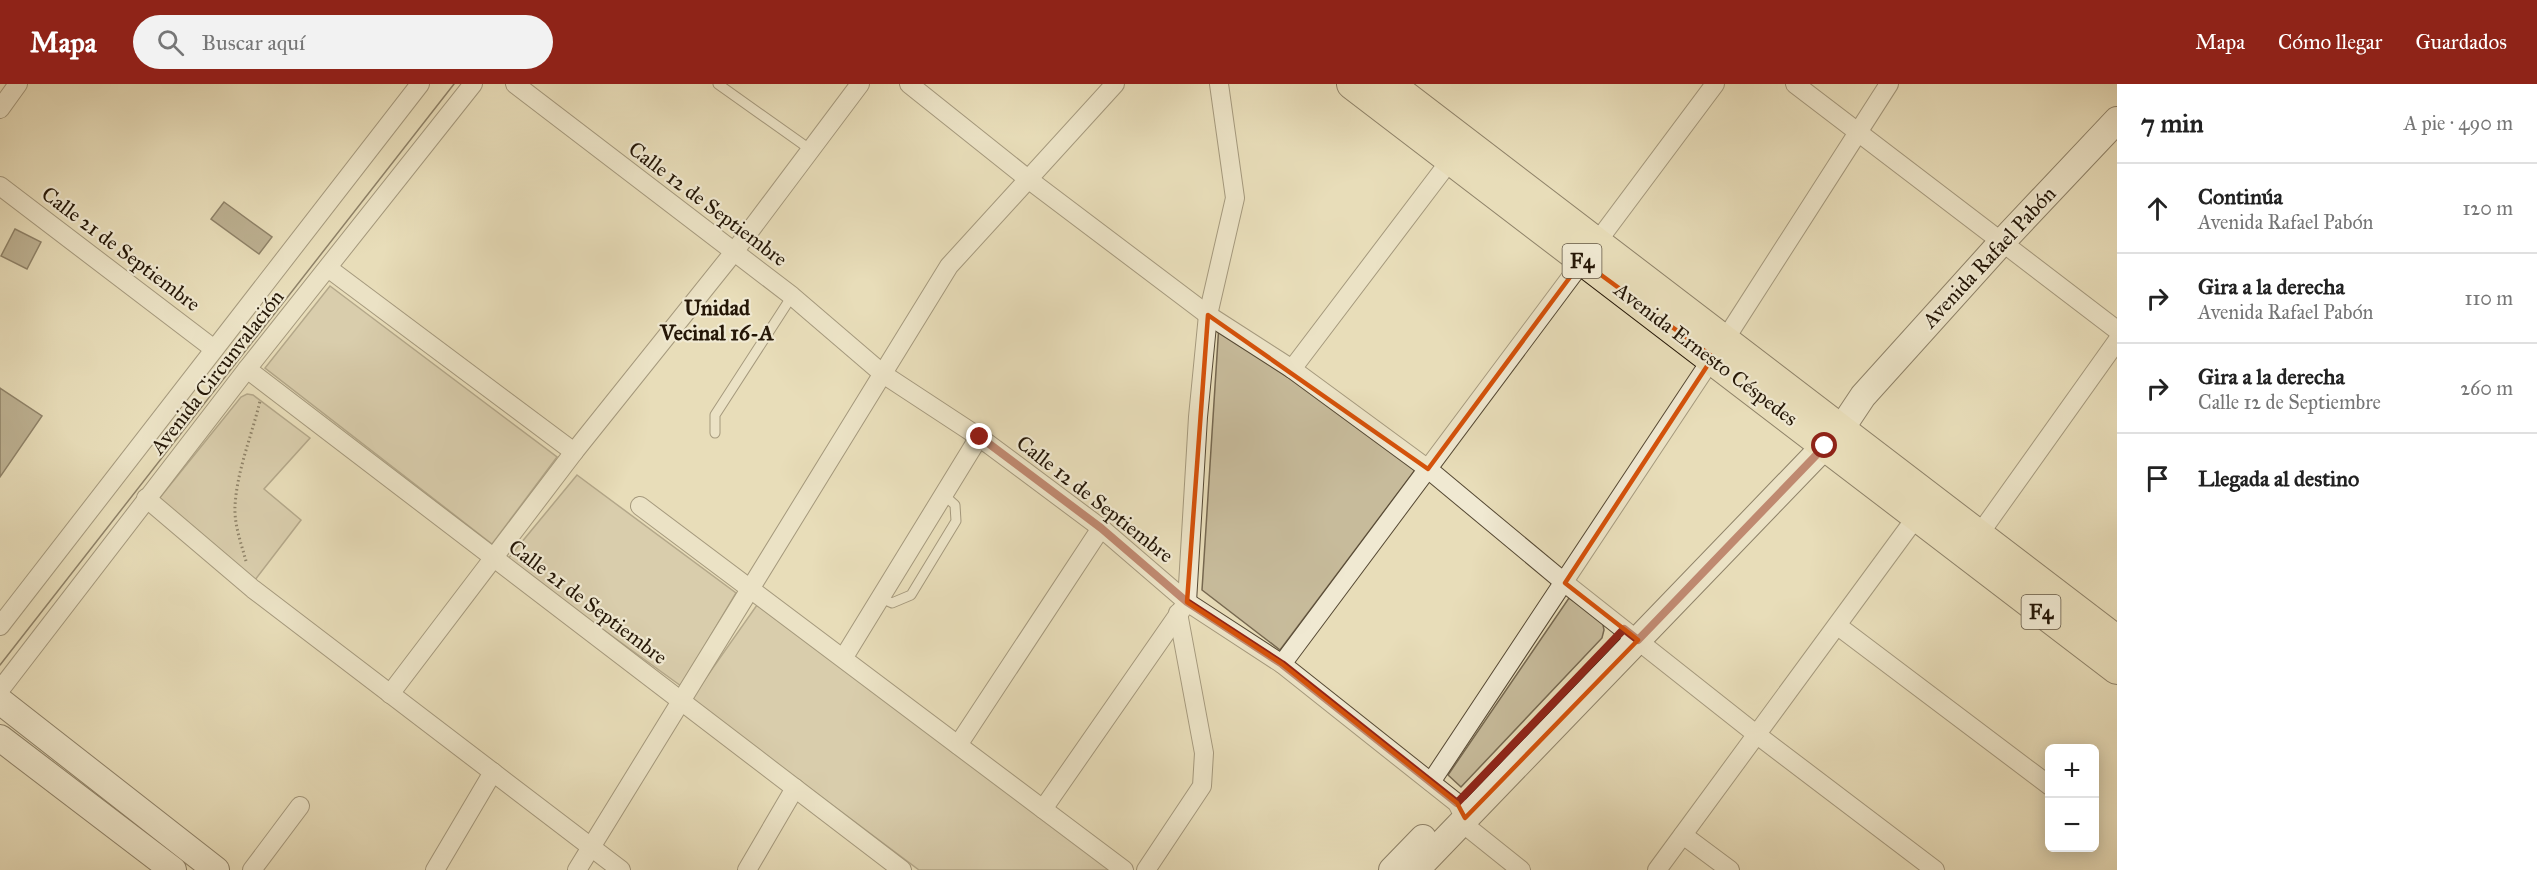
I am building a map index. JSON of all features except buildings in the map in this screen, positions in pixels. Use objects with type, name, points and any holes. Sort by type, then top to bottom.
[{"type":"highway","name":"Avenida Ernesto Céspedes","points":[[1352,84],[1452,158],[1589,251]]},
{"type":"highway","name":"Avenida Ernesto Céspedes","points":[[1389,84],[1589,251],[1972,545],[2117,669]]},
{"type":"highway","name":"Avenida Ernesto Céspedes","points":[[1827,433],[1917,516],[1972,545],[2117,641]]},
{"type":"main road","name":"Avenida Rafael Pabón","points":[[1392,870],[1461,811],[1863,396],[2001,243],[2117,120]]},
{"type":"main road","points":[[0,701],[216,870]]},
{"type":"main road","points":[[0,738],[173,870]]},
{"type":"main road","name":"Avenida Rafael Pabón","points":[[1416,870],[1461,811]]},
{"type":"street","points":[[0,109],[18,84]]},
{"type":"street","name":"Avenida Circunvalación","points":[[0,626],[420,84]]},
{"type":"street","name":"Avenida Circunvalación","points":[[0,690],[146,498],[473,84]]},
{"type":"street","name":"Calle 12 de Septiembre","points":[[515,84],[792,296],[883,374],[980,437],[1101,528],[1182,607],[1282,664],[1431,782],[1461,811],[1471,830],[1521,870]]},
{"type":"street","points":[[390,694],[574,452],[735,252],[860,84]]},
{"type":"street","points":[[909,84],[1028,179],[1208,315],[1292,369],[1428,469],[1565,583],[1756,734],[1935,870]]},
{"type":"street","points":[[577,870],[950,266],[1115,84]]},
{"type":"street","points":[[1146,870],[1202,786],[1204,753],[1182,607],[1208,315],[1234,198],[1219,84]]},
{"type":"street","points":[[1282,664],[1715,84]]},
{"type":"street","points":[[1795,84],[2117,330]]},
{"type":"street","points":[[1431,782],[1565,583],[1889,84]]},
{"type":"street","points":[[1292,369],[1452,158]]},
{"type":"street","name":"Calle 21 de Septiembre","points":[[0,186],[214,349]]},
{"type":"street","points":[[328,268],[574,452]]},
{"type":"street","points":[[1972,545],[2117,341]]},
{"type":"street","name":"Calle 21 de Septiembre","points":[[247,369],[902,870]]},
{"type":"street","points":[[844,657],[980,437]]},
{"type":"street","points":[[146,498],[253,589],[621,870]]},
{"type":"street","points":[[640,506],[752,587],[1124,870]]},
{"type":"street","points":[[1657,870],[1917,516]]},
{"type":"street","points":[[958,745],[1101,528]]},
{"type":"street","points":[[1043,809],[1182,607]]},
{"type":"street","points":[[1838,626],[2045,783]]},
{"type":"street","points":[[435,870],[493,772]]},
{"type":"street","points":[[747,870],[795,789]]},
{"type":"street","points":[[252,870],[300,806]]},
{"type":"street","points":[[1683,835],[1730,870]]},
{"type":"lane","points":[[718,84],[811,150]]},
{"type":"lane","points":[[715,433],[716,416],[792,296]]},
{"type":"lane","points":[[881,598],[892,603],[911,595],[956,521],[955,505],[944,495]]},
{"type":"path","points":[[253,589],[239,537],[235,507],[243,458],[265,382]]},
{"type":"highlighted area","points":[[1582,261],[1713,357],[1565,583],[1638,640],[1465,818],[1457,803],[1282,664],[1187,602],[1208,315],[1428,469]]},
{"type":"shaded area","points":[[330,286],[557,457],[492,544],[265,368]]},
{"type":"shaded area","points":[[1219,324],[1415,470],[1280,650],[1202,590]]},
{"type":"shaded area","points":[[247,394],[253,395],[310,438],[264,489],[301,520],[255,580],[158,500],[241,397]]},
{"type":"shaded area","points":[[577,475],[736,593],[681,686],[507,560]]},
{"type":"shaded area","points":[[1569,598],[1602,619],[1604,630],[1602,638],[1461,787],[1448,775]]},
{"type":"shaded area","points":[[757,605],[1111,870],[919,870],[691,699]]},
{"type":"tram line","points":[[0,665],[454,84]]},
{"type":"district","name":"Unidad Vecinal 16-A","points":[[717,320]]},
{"type":"route","points":[[980,437],[1101,528],[1187,602],[1282,664],[1457,803],[1624,629],[1638,640],[1825,446]]}]
